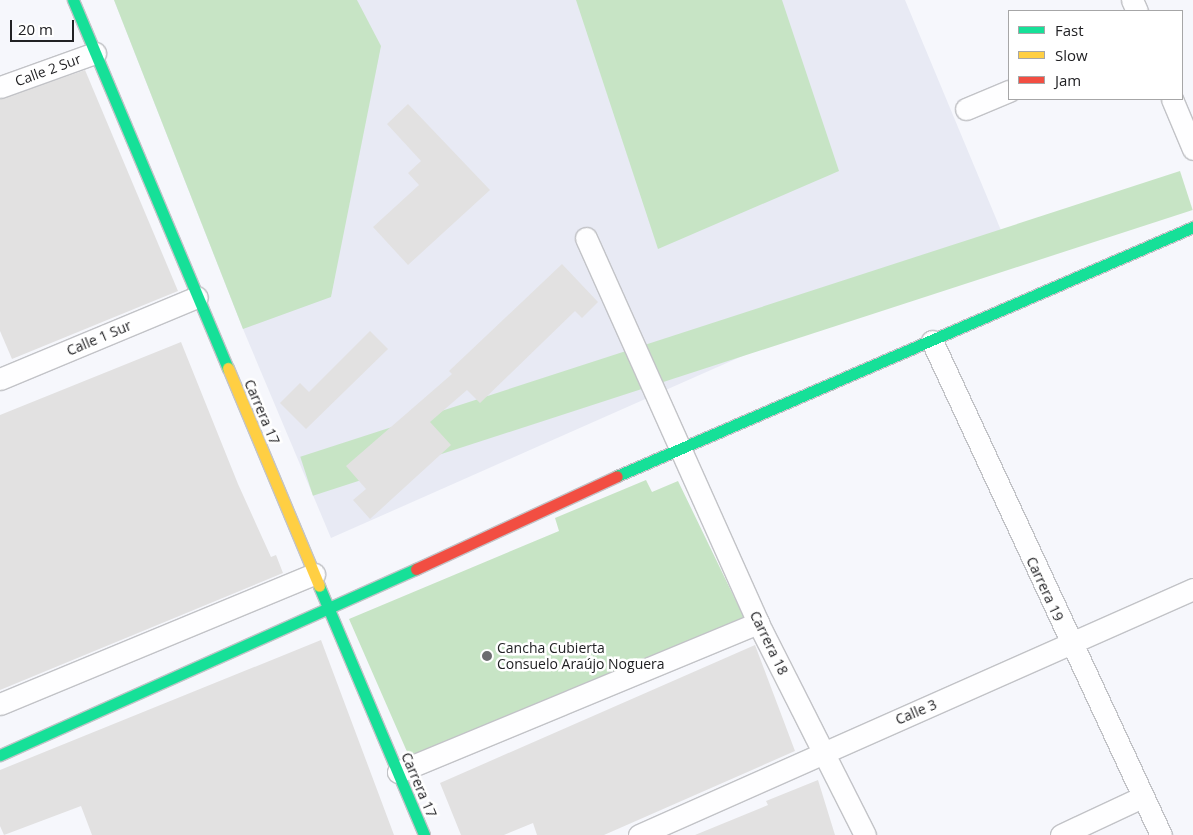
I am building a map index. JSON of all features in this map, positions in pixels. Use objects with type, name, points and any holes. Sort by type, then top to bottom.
[{"type":"street","name":"Carrera 17","points":[[73,0],[424,835]]},
{"type":"street","name":"Calle 2 Sur","points":[[0,87],[95,53]]},
{"type":"street","points":[[966,109],[1008,91]]},
{"type":"street","points":[[1172,100],[1193,149]]},
{"type":"street","points":[[0,755],[329,610],[678,448],[932,341],[1193,227]]},
{"type":"street","name":"Carrera 18","points":[[586,238],[678,448],[758,623],[865,835]]},
{"type":"street","name":"Calle 1 Sur","points":[[0,379],[197,297]]},
{"type":"street","name":"Carrera 19","points":[[932,341],[1071,645],[1161,835]]},
{"type":"street","points":[[0,704],[314,574]]},
{"type":"street","name":"Calle 3","points":[[639,835],[824,751],[1071,645],[1193,589]]},
{"type":"street","points":[[398,772],[758,623]]},
{"type":"street","points":[[1061,835],[1142,797]]},
{"type":"shaded area","points":[[114,0],[905,0],[1005,240],[331,538],[243,329]]},
{"type":"green space","points":[[114,0],[357,0],[381,46],[331,297],[243,329]]},
{"type":"green space","points":[[576,0],[782,0],[839,171],[658,249]]},
{"type":"green space","points":[[1180,171],[1193,210],[313,496],[300,457]]},
{"type":"green space","points":[[646,480],[652,492],[678,481],[752,634],[415,770],[349,619],[559,531],[555,518]]},
{"type":"building","points":[[85,70],[178,291],[12,359],[0,331],[0,99]]},
{"type":"building","points":[[408,104],[490,190],[408,265],[373,227],[419,185],[408,173],[421,161],[387,124]]},
{"type":"building","points":[[562,264],[598,302],[582,318],[575,311],[480,403],[467,390],[430,422],[451,445],[370,519],[353,500],[366,489],[346,466],[452,374],[449,371]]},
{"type":"building","points":[[370,331],[388,349],[306,429],[280,403],[300,383],[309,392]]},
{"type":"building","points":[[181,342],[238,484],[271,557],[276,555],[283,573],[0,690],[0,415]]},
{"type":"building","points":[[321,640],[394,835],[92,835],[81,806],[4,835],[0,826],[0,770]]},
{"type":"building","points":[[755,645],[795,751],[604,835],[537,835],[533,823],[504,835],[461,835],[440,783]]},
{"type":"building","points":[[818,780],[835,835],[695,835],[768,805],[766,801]]},
{"type":"traffic: fast","points":[[73,0],[228,368]]},
{"type":"traffic: fast","points":[[617,476],[1193,227]]},
{"type":"traffic: fast","points":[[0,755],[416,569]]},
{"type":"traffic: fast","points":[[319,586],[424,835]]},
{"type":"traffic: slow","points":[[228,368],[319,586]]},
{"type":"traffic: jam","points":[[416,569],[617,476]]},
{"type":"place","name":"Cancha Cubierta Consuelo Araújo Noguera","points":[[487,656]]}]
